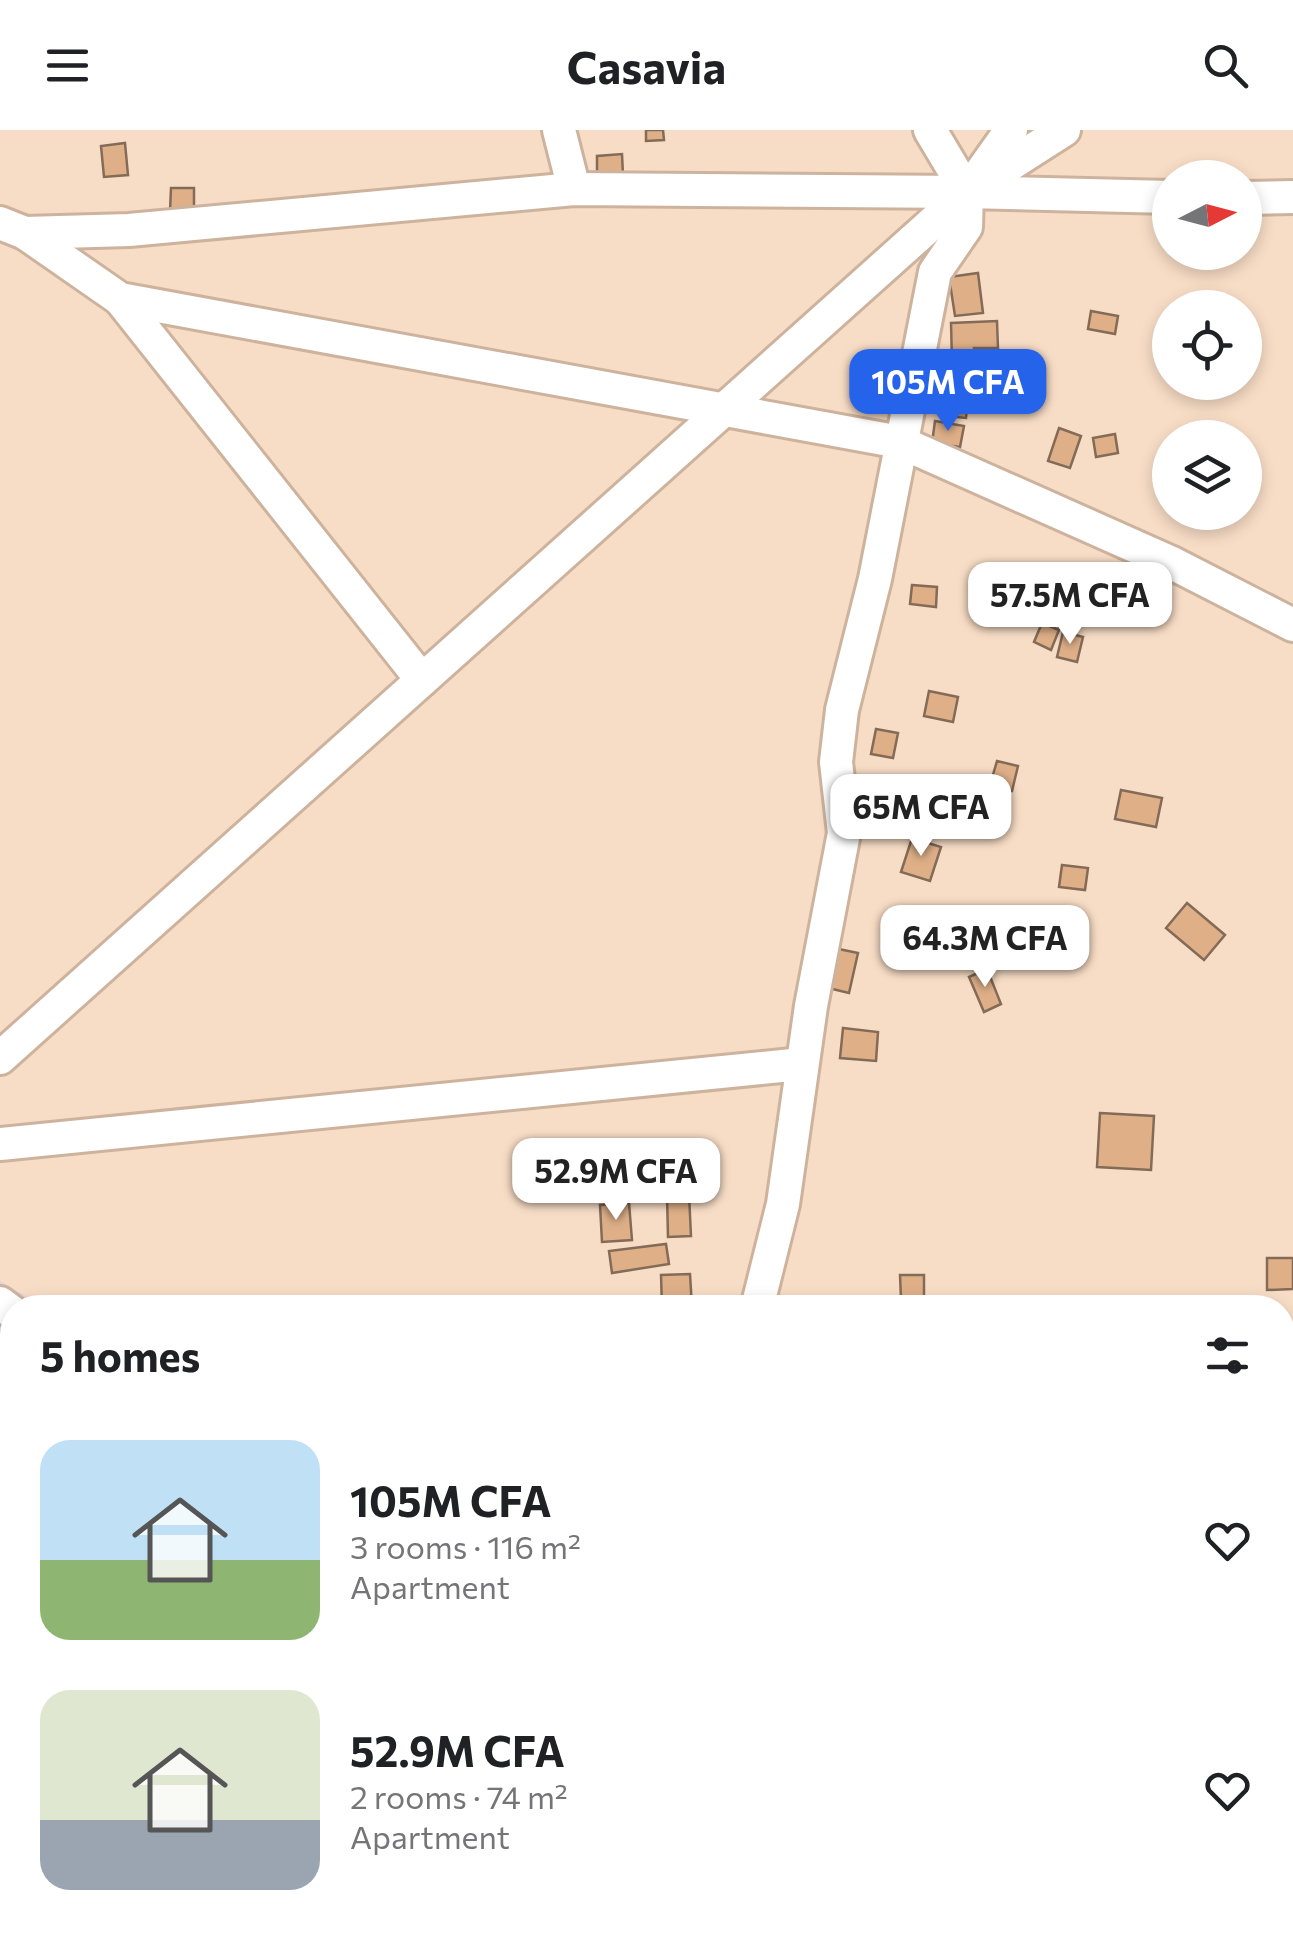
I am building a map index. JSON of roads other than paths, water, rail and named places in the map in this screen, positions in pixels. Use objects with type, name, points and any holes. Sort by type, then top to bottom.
[{"type":"street","points":[[560,130],[574,189]]},
{"type":"street","points":[[930,130],[968,192]]},
{"type":"street","points":[[760,1295],[783,1204],[810,1006],[844,833],[836,762],[842,710],[875,579],[934,272],[966,227],[968,192],[1011,130]]},
{"type":"street","points":[[0,1058],[968,192],[1064,130]]},
{"type":"street","points":[[12,228],[129,230],[574,189],[1152,197]]},
{"type":"street","points":[[1262,198],[1293,197]]},
{"type":"street","points":[[12,228],[120,299],[422,680]]},
{"type":"street","points":[[120,299],[900,442],[1170,562],[1293,625]]},
{"type":"street","points":[[0,1144],[802,1064]]}]
